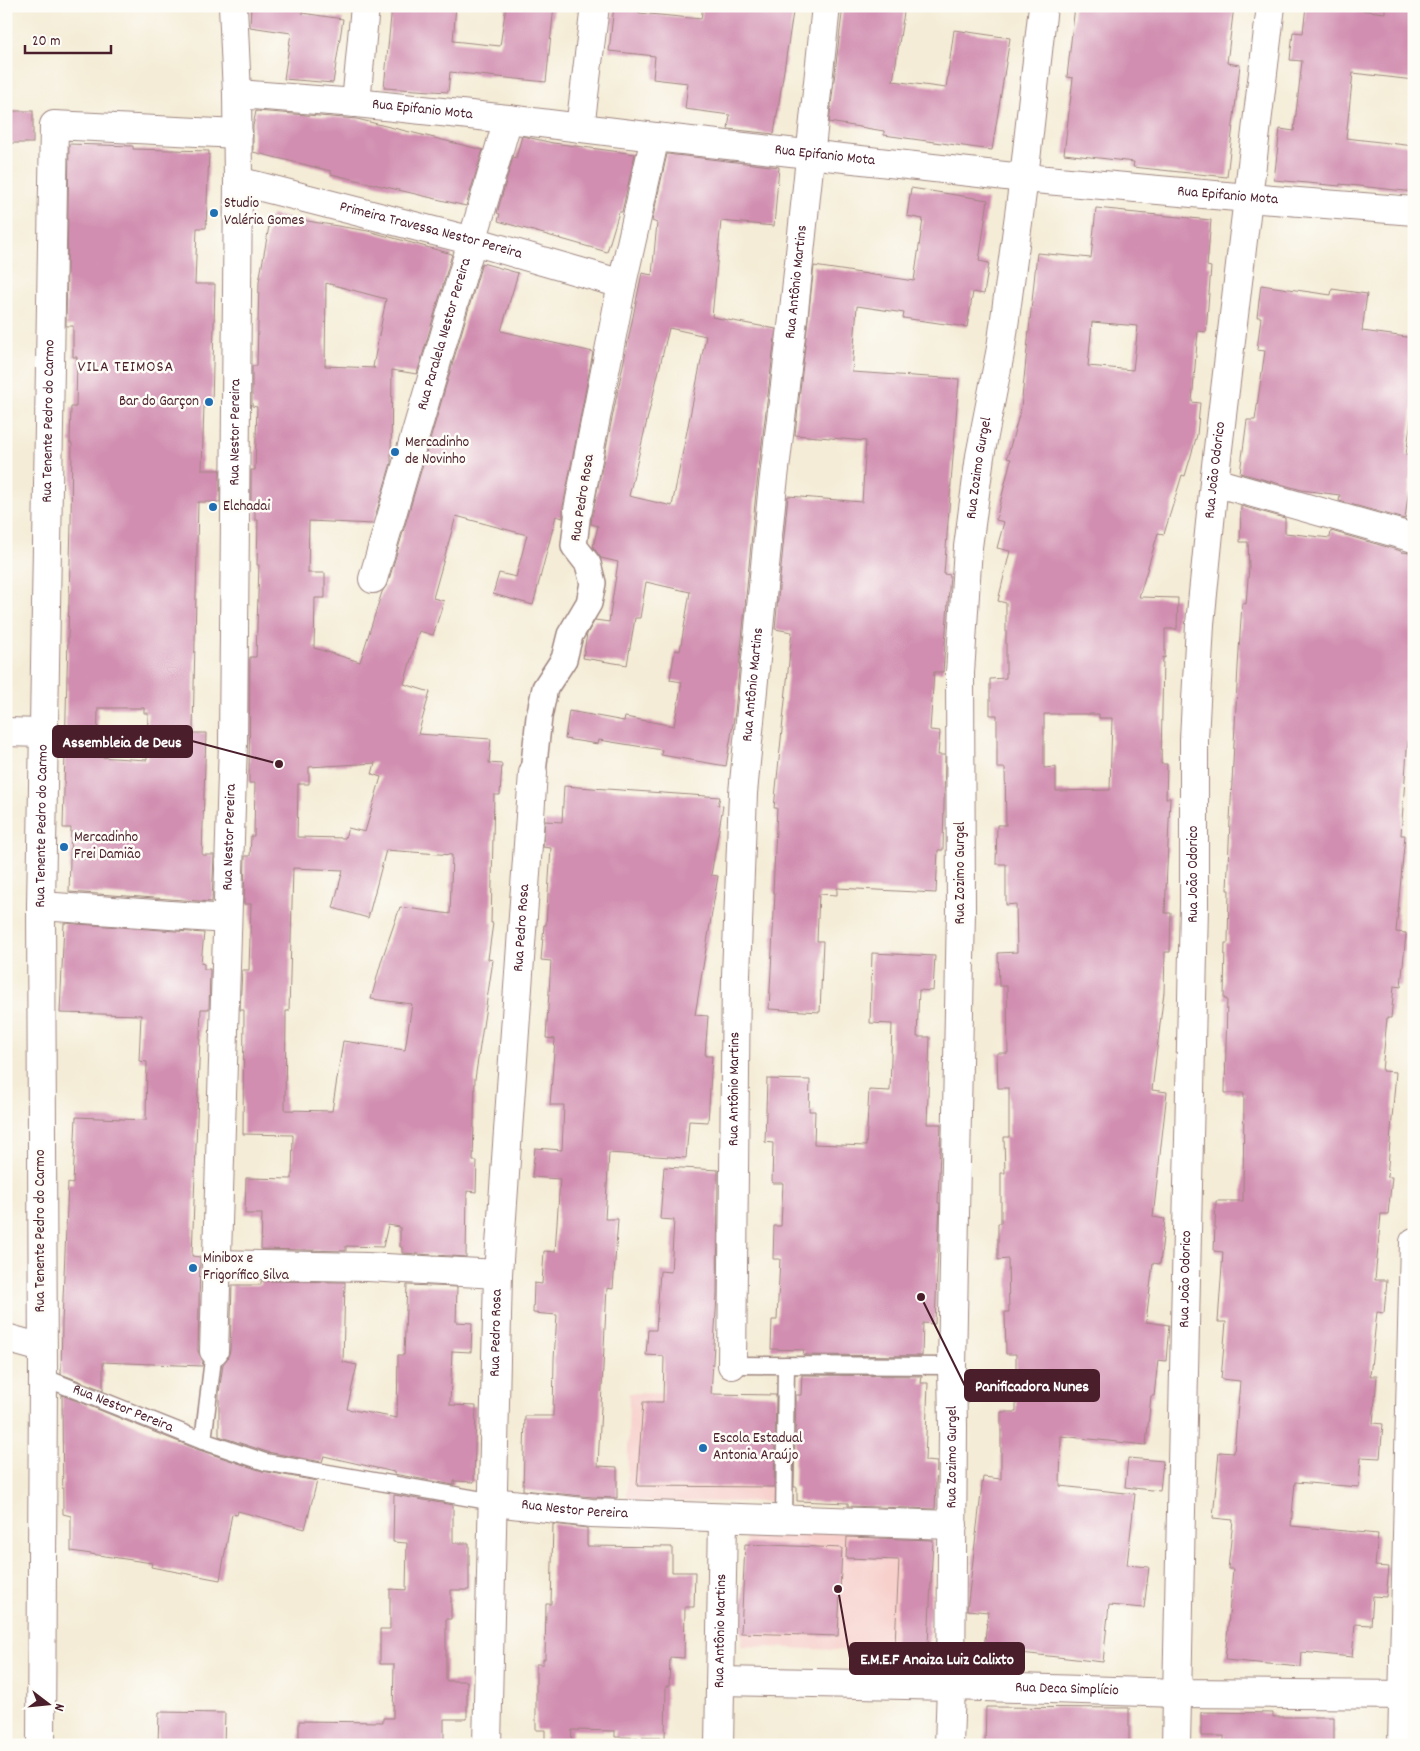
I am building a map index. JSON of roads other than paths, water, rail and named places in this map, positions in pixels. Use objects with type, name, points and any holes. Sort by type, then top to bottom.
[{"type":"street","name":"Rua Nestor Pereira","points":[[214,1351],[232,742],[238,181],[233,6]]},
{"type":"street","points":[[356,104],[365,6]]},
{"type":"street","points":[[580,128],[595,6]]},
{"type":"street","name":"Rua Antônio Martins","points":[[732,1365],[736,975],[743,793],[772,494],[812,155],[826,6]]},
{"type":"street","name":"Rua Zozimo Gurgel","points":[[949,1745],[953,1524],[952,1366],[961,909],[960,673],[968,547],[977,474],[1001,348],[1024,178],[1043,6]]},
{"type":"street","name":"Rua João Odorico","points":[[1176,1745],[1194,906],[1194,739],[1200,624],[1214,482],[1270,6]]},
{"type":"street","name":"Rua Epifanio Mota","points":[[237,94],[508,119],[1024,178],[1414,211]]},
{"type":"street","name":"Rua Paralela Nestor Pereira","points":[[374,579],[508,119]]},
{"type":"street","name":"Rua Tenente Pedro do Carmo","points":[[41,1745],[43,1377],[40,906],[54,125],[238,134]]},
{"type":"street","name":"Rua Pedro Rosa","points":[[487,1745],[498,1274],[539,717],[545,688],[564,659],[570,635],[589,603],[593,583],[588,564],[574,546],[578,510],[622,284],[655,137]]},
{"type":"street","name":"Primeira Travessa Nestor Pereira","points":[[238,181],[473,241],[622,284]]},
{"type":"street","points":[[1214,482],[1414,538]]},
{"type":"street","points":[[6,732],[43,733]]},
{"type":"street","points":[[40,906],[227,919]]},
{"type":"street","points":[[1402,1745],[1408,1695],[1414,1242]]},
{"type":"street","points":[[216,1264],[367,1267],[498,1274]]},
{"type":"street","points":[[6,1338],[42,1348]]},
{"type":"street","name":"Rua Nestor Pereira","points":[[494,1502],[591,1513],[953,1524]]},
{"type":"street","name":"Rua Antônio Martins","points":[[719,1745],[723,1518]]},
{"type":"street","name":"Rua Deca Simplício","points":[[721,1681],[1178,1693],[1408,1695]]},
{"type":"lane","name":"Rua Nestor Pereira","points":[[203,1441],[214,1351]]},
{"type":"lane","points":[[732,1365],[952,1366]]},
{"type":"lane","points":[[784,1520],[786,1365]]},
{"type":"lane","name":"Rua Nestor Pereira","points":[[43,1377],[203,1441],[265,1462],[494,1502]]},
{"type":"place","name":"Studio Valéria Gomes","points":[[214,213]]},
{"type":"place","name":"Bar do Garçon","points":[[209,402]]},
{"type":"place","name":"Mercadinho de Novinho","points":[[395,452]]},
{"type":"place","name":"Elchadai","points":[[213,507]]},
{"type":"place","name":"Assembleia de Deus","points":[[279,764]]},
{"type":"place","name":"Mercadinho Frei Damião","points":[[64,847]]},
{"type":"place","name":"Minibox e Frigorífico Silva","points":[[193,1268]]},
{"type":"place","name":"Panificadora Nunes","points":[[921,1297]]},
{"type":"place","name":"Escola Estadual Antonia Araújo","points":[[703,1448]]},
{"type":"place","name":"E.M.E.F Anaiza Luiz Calixto","points":[[838,1589]]},
{"type":"district","name":"VILA TEIMOSA","points":[[126,367]]}]
